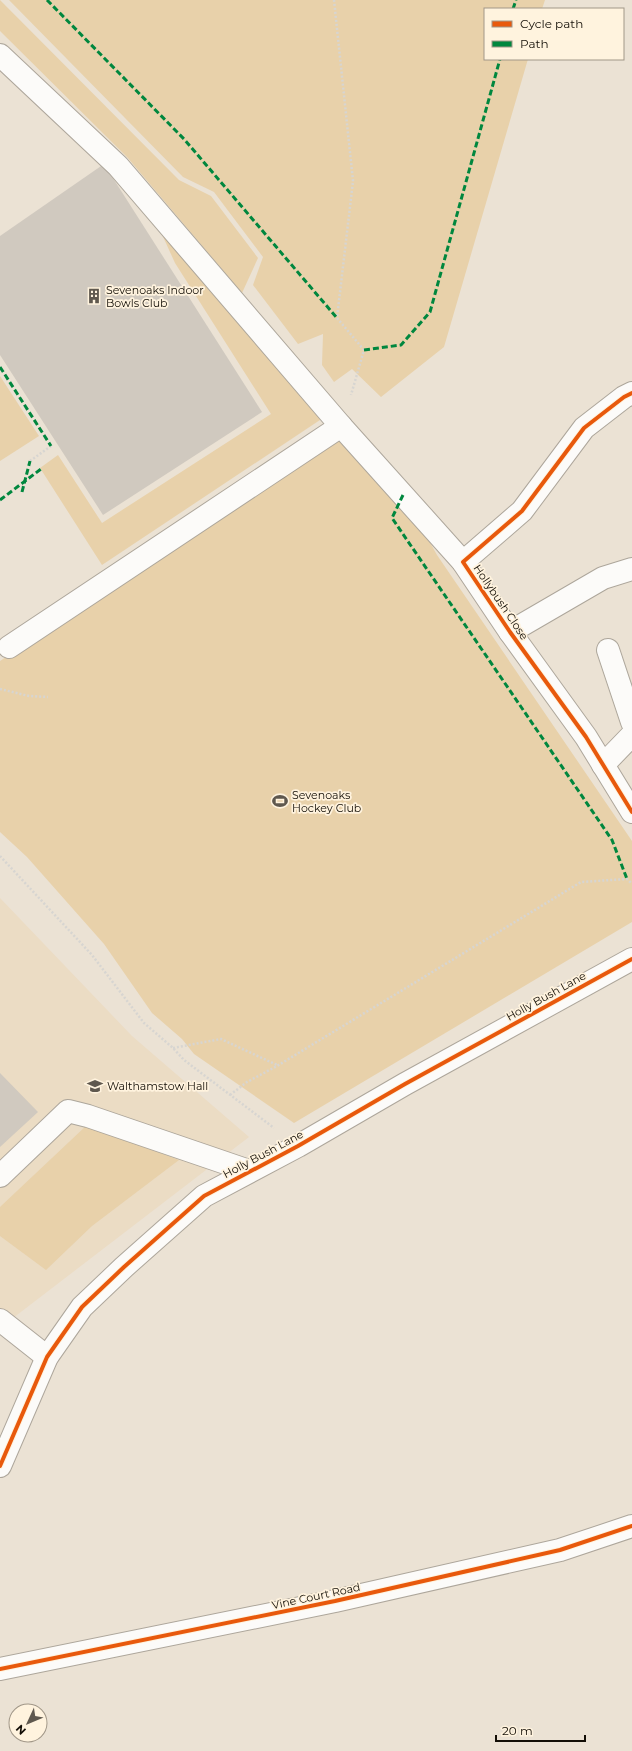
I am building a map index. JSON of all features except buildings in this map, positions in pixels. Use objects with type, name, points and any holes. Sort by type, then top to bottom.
[{"type":"street","points":[[0,55],[118,166],[341,426],[463,562]]},
{"type":"street","name":"Hollybush Close","points":[[632,393],[624,397],[584,428],[522,511],[463,562],[510,632],[586,737],[632,812]]},
{"type":"street","points":[[8,647],[341,426]]},
{"type":"street","name":"Hollybush Close","points":[[510,632],[603,578],[632,569]]},
{"type":"street","points":[[608,650],[632,722]]},
{"type":"street","points":[[603,765],[632,735]]},
{"type":"street","name":"Holly Bush Lane","points":[[0,1466],[47,1357],[82,1307],[124,1267],[204,1196],[298,1146],[405,1084],[632,959]]},
{"type":"street","points":[[0,1176],[68,1111],[88,1116],[249,1171]]},
{"type":"street","points":[[0,1320],[47,1357]]},
{"type":"street","name":"Vine Court Road","points":[[0,1669],[335,1601],[560,1550],[632,1526]]},
{"type":"path","points":[[334,0],[353,181],[337,318],[364,350],[341,426]]},
{"type":"path","points":[[30,461],[51,446]]},
{"type":"path","points":[[0,689],[29,696],[48,697]]},
{"type":"path","points":[[0,856],[92,954],[144,1023],[173,1048],[184,1060],[298,1146]]},
{"type":"path","points":[[230,1095],[247,1082],[277,1066],[581,882],[627,879],[632,884]]},
{"type":"path","points":[[173,1048],[221,1039],[277,1066]]},
{"type":"shaded area","points":[[0,0],[179,180],[211,196],[258,258],[242,293],[127,157],[0,31]]},
{"type":"shaded area","points":[[9,0],[545,0],[542,8],[484,8],[484,60],[528,60],[444,347],[381,397],[352,369],[334,382],[322,365],[323,334],[298,344],[253,285],[263,257],[214,192],[183,177]]},
{"type":"shaded area","points":[[155,219],[323,418],[102,565],[40,468],[58,455],[102,523],[271,414],[175,263]]},
{"type":"shaded area","points":[[0,376],[39,436],[0,461]]},
{"type":"shaded area","points":[[342,436],[413,512],[437,555],[632,841],[632,922],[294,1123],[194,1054],[182,1039],[152,1013],[104,944],[27,857],[0,832],[0,661]]},
{"type":"shaded area","name":"Walthamstow Hall","points":[[0,898],[132,1036],[249,1137],[0,1328]]},
{"type":"shaded area","points":[[87,1125],[179,1160],[92,1226],[46,1270],[0,1236],[0,1207]]},
{"type":"marked path","points":[[47,0],[184,139],[337,318]]},
{"type":"marked path","points":[[513,8],[516,0]]},
{"type":"marked path","points":[[364,350],[401,345],[430,312],[500,60]]},
{"type":"marked path","points":[[0,367],[51,446]]},
{"type":"marked path","points":[[22,492],[30,461]]},
{"type":"marked path","points":[[0,500],[41,469]]},
{"type":"marked path","points":[[403,495],[392,518],[612,840],[627,879]]},
{"type":"cycle path","points":[[632,393],[624,397],[584,428],[522,511],[463,562],[510,632],[586,737],[632,812]]},
{"type":"cycle path","points":[[0,1466],[47,1357],[82,1307],[124,1267],[204,1196],[298,1146],[405,1084],[632,959]]},
{"type":"cycle path","points":[[0,1669],[335,1601],[560,1550],[632,1526]]},
{"type":"place","name":"Sevenoaks Indoor Bowls Club","points":[[94,296]]},
{"type":"place","name":"Sevenoaks Hockey Club","points":[[280,801]]},
{"type":"place","name":"Walthamstow Hall","points":[[95,1086]]}]
